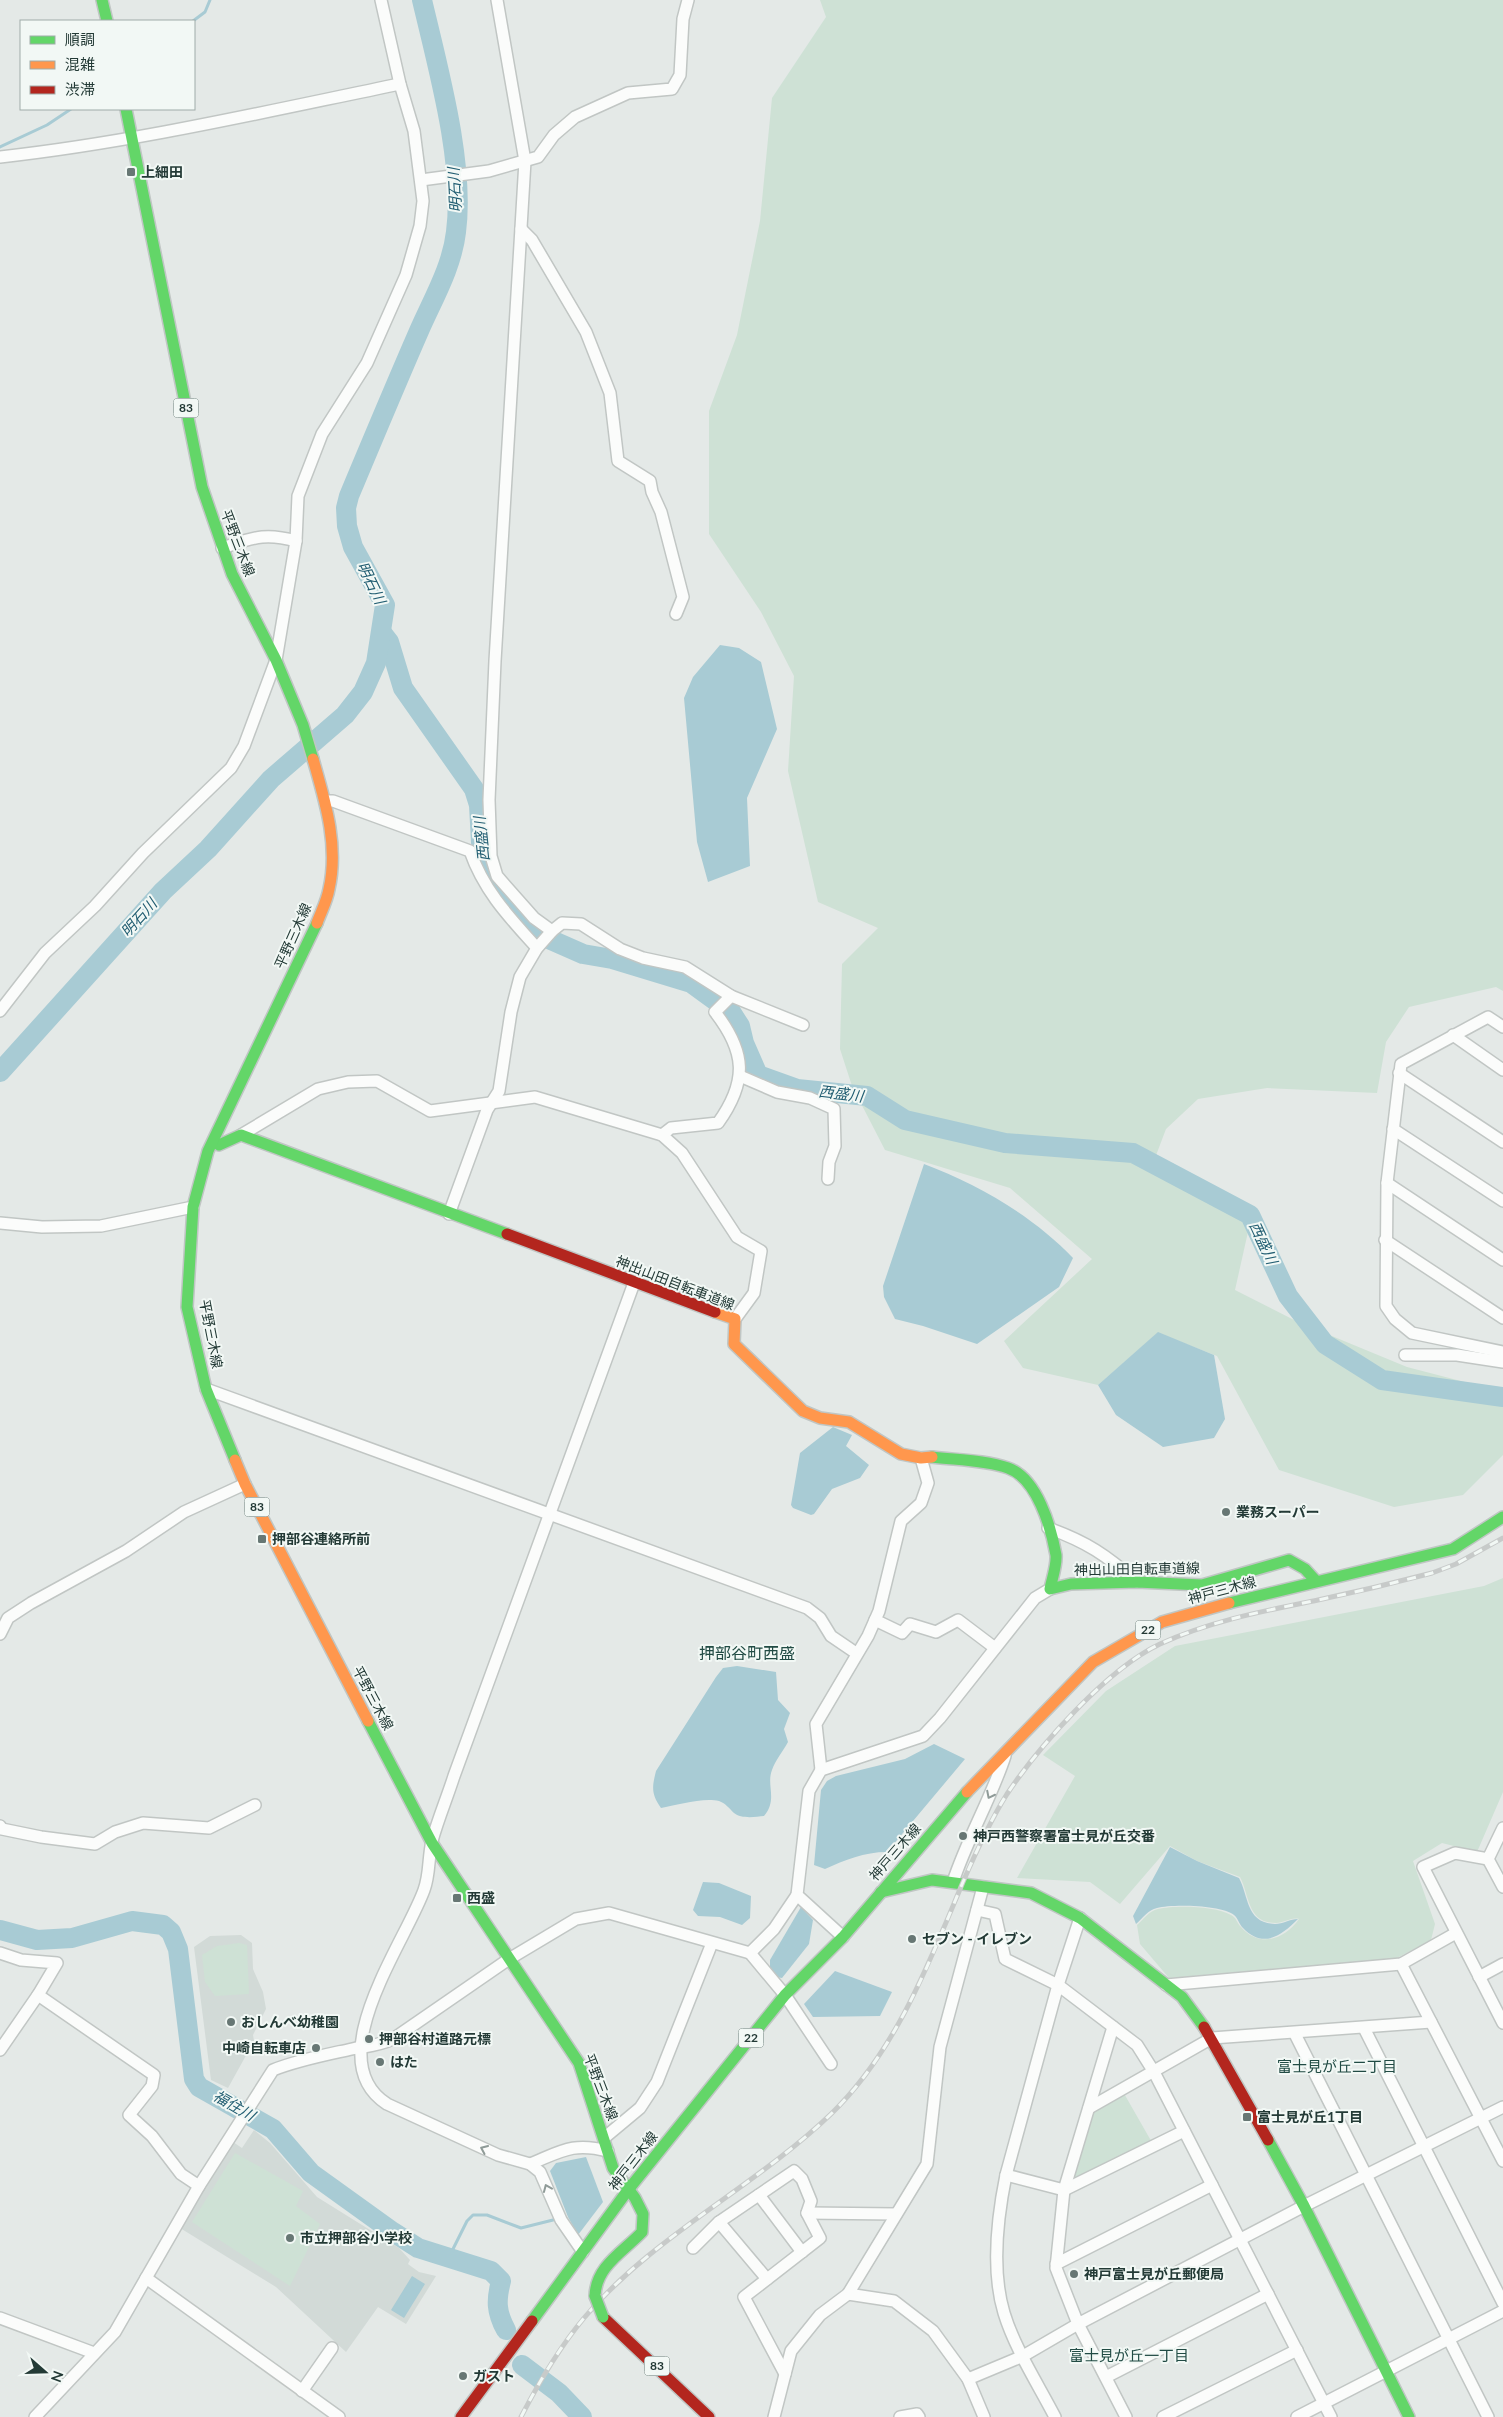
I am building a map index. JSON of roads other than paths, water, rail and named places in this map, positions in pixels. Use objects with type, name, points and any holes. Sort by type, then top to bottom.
[{"type":"main road","points":[[102,0],[107,20]]},
{"type":"main road","name":"平野三木線","points":[[126,110],[202,487],[232,574],[276,660],[303,725],[330,820],[332,867],[329,890],[315,929],[208,1151],[193,1207],[187,1307],[206,1389],[245,1484],[432,1843],[578,2062],[618,2178],[640,2206],[645,2224],[636,2240],[604,2268],[594,2289],[603,2317],[709,2417]]},
{"type":"main road","points":[[220,1145],[241,1135]]},
{"type":"main road","name":"神出山田自転車道線","points":[[241,1135],[634,1283],[735,1319],[734,1344],[804,1411],[820,1418],[849,1422],[901,1454],[921,1458],[960,1460],[1008,1468],[1022,1476],[1032,1486],[1048,1528],[1056,1557],[1050,1589],[1071,1584],[1137,1582],[1202,1584],[1289,1560],[1298,1563],[1314,1578]]},
{"type":"main road","name":"神戸三木線","points":[[461,2417],[628,2190],[786,1995],[843,1937],[977,1780],[1093,1662],[1162,1622],[1314,1578],[1453,1549],[1503,1517]]},
{"type":"main road","points":[[881,1892],[932,1880],[1031,1893],[1080,1918],[1182,1997],[1212,2038],[1304,2206],[1409,2417]]},
{"type":"street","points":[[0,1012],[45,953],[96,906],[142,854],[231,768],[244,746],[276,660],[296,541],[298,496],[322,434],[367,363],[406,275],[420,226],[423,200],[414,131],[400,84],[380,0]]},
{"type":"street","points":[[497,0],[525,161],[514,316],[495,660],[490,800],[491,856],[497,876],[534,918],[552,931]]},
{"type":"street","points":[[421,180],[489,171],[538,157],[554,135],[575,117],[628,93],[672,89],[680,75],[684,19],[688,0]]},
{"type":"street","points":[[0,157],[56,151],[132,138],[400,84]]},
{"type":"street","points":[[521,229],[532,240],[586,332],[610,393],[618,461],[650,481],[652,492],[661,512],[683,597],[676,614]]},
{"type":"street","points":[[222,548],[259,536],[275,535],[296,541]]},
{"type":"street","points":[[325,801],[332,801],[470,851],[479,876],[506,915],[538,948]]},
{"type":"street","points":[[449,1214],[487,1110],[499,1091],[511,1012],[520,977],[538,948],[552,931],[562,924],[581,924],[620,949],[643,958],[685,967],[731,996],[803,1025]]},
{"type":"street","points":[[662,1135],[671,1128],[718,1123],[726,1111],[740,1076],[740,1058],[725,1024],[715,1012],[731,996]]},
{"type":"street","points":[[1503,1026],[1488,1017],[1401,1064],[1387,1183],[1386,1240],[1386,1306],[1395,1319],[1412,1333],[1503,1352]]},
{"type":"street","points":[[1453,1035],[1503,1070]]},
{"type":"street","points":[[1399,1073],[1503,1142]]},
{"type":"street","points":[[740,1076],[777,1092],[810,1098],[834,1109],[835,1146],[829,1162],[828,1179]]},
{"type":"street","points":[[241,1135],[318,1089],[348,1082],[377,1081],[430,1111],[536,1097],[662,1135],[682,1153],[737,1237],[761,1251],[754,1293],[735,1319]]},
{"type":"street","points":[[1392,1128],[1503,1201]]},
{"type":"street","points":[[208,1151],[220,1145]]},
{"type":"street","points":[[1387,1183],[1503,1260]]},
{"type":"street","points":[[0,1223],[42,1227],[101,1226],[193,1207]]},
{"type":"street","points":[[1386,1240],[1503,1318]]},
{"type":"street","points":[[583,2252],[560,2218],[540,2172],[530,2164],[498,2155],[387,2104],[376,2097],[369,2088],[363,2070],[360,2048],[377,1987],[424,1891],[430,1868],[432,1843],[549,1514],[634,1283]]},
{"type":"street","points":[[1405,1355],[1457,1355],[1503,1362]]},
{"type":"street","points":[[206,1389],[807,1608],[820,1618],[831,1636],[856,1653]]},
{"type":"street","points":[[750,1953],[774,1929],[797,1895],[809,1791],[821,1770],[816,1724],[856,1653],[868,1636],[875,1620],[901,1521],[921,1503],[928,1483],[921,1458]]},
{"type":"street","points":[[0,1634],[8,1618],[30,1603],[126,1551],[184,1512],[245,1484]]},
{"type":"street","points":[[1048,1528],[1079,1539],[1107,1556],[1137,1582]]},
{"type":"street","points":[[821,1770],[923,1736],[1034,1598],[1050,1589]]},
{"type":"street","points":[[875,1620],[902,1633],[910,1624],[936,1632],[958,1620],[995,1648]]},
{"type":"street","points":[[953,1882],[969,1838],[997,1780],[1007,1750]]},
{"type":"street","points":[[0,1826],[2,1829],[41,1837],[95,1844],[115,1832],[143,1823],[209,1828],[255,1805]]},
{"type":"street","points":[[1488,1859],[1503,1828]]},
{"type":"street","points":[[1488,1859],[1456,1853],[1423,1867],[1503,2023]]},
{"type":"street","points":[[1488,1859],[1503,1887]]},
{"type":"street","points":[[774,2417],[791,2351],[820,2315],[848,2294],[927,2164],[940,2047],[983,1887]]},
{"type":"street","points":[[797,1895],[843,1937]]},
{"type":"street","points":[[976,1910],[995,1914],[1005,1959],[1058,1985],[1138,2045],[1154,2072],[1331,2417]]},
{"type":"street","points":[[35,2417],[115,2332],[199,2186],[273,2070],[294,2062],[376,2046],[393,2039],[509,1959],[576,1919],[609,1913],[750,1953],[786,1995],[831,2064]]},
{"type":"street","points":[[1055,2417],[1023,2356],[1004,2313],[996,2259],[1000,2207],[1006,2175],[1058,1985],[1080,1918]]},
{"type":"street","points":[[1166,1985],[1400,1964],[1456,1933]]},
{"type":"street","points":[[604,2138],[640,2108],[658,2082],[712,1943]]},
{"type":"street","points":[[0,1954],[21,1960],[57,1963],[38,1995],[0,2050]]},
{"type":"street","points":[[1400,1964],[1503,2161]]},
{"type":"street","points":[[1479,1977],[1503,1964]]},
{"type":"street","points":[[38,1995],[154,2075],[152,2086],[129,2115],[152,2136],[181,2174],[199,2186]]},
{"type":"street","points":[[1089,2108],[1212,2038],[1294,2034],[1431,2022]]},
{"type":"street","points":[[1113,2027],[1064,2190],[1056,2268],[1078,2324],[1126,2417]]},
{"type":"street","points":[[1364,2028],[1503,2304]]},
{"type":"street","points":[[1294,2034],[1488,2417]]},
{"type":"street","points":[[968,2379],[1023,2356],[1078,2324],[1240,2239],[1503,2107]]},
{"type":"street","points":[[1006,2175],[1064,2190],[1184,2131]]},
{"type":"street","points":[[530,2164],[569,2148],[588,2145],[608,2150]]},
{"type":"street","points":[[693,2248],[719,2222],[794,2171],[802,2179],[811,2200],[807,2213],[820,2238],[744,2297],[785,2374]]},
{"type":"street","points":[[1056,2264],[1212,2184]]},
{"type":"street","points":[[759,2195],[802,2252]]},
{"type":"street","points":[[807,2213],[896,2214]]},
{"type":"street","points":[[719,2222],[767,2280]]},
{"type":"street","points":[[146,2278],[339,2417]]},
{"type":"street","points":[[848,2294],[894,2301],[933,2332],[968,2379],[984,2417]]},
{"type":"street","points":[[1106,2377],[1268,2294]]},
{"type":"street","points":[[1297,2417],[1503,2311]]},
{"type":"street","points":[[0,2318],[94,2353]]},
{"type":"street","points":[[302,2391],[332,2348]]},
{"type":"street","points":[[1164,2417],[1297,2350]]},
{"type":"street","points":[[900,2417],[917,2414],[919,2417]]},
{"type":"water","points":[[720,645],[739,648],[761,662],[777,729],[747,798],[750,866],[708,882],[697,842],[684,698],[693,677]]},
{"type":"water","points":[[924,1164],[965,1181],[1004,1203],[1041,1229],[1073,1258],[1059,1287],[977,1344],[895,1319],[884,1297],[883,1286]]},
{"type":"water","points":[[1158,1332],[1214,1355],[1225,1419],[1214,1438],[1163,1447],[1116,1415],[1098,1385]]},
{"type":"water","points":[[833,1427],[852,1435],[846,1446],[869,1465],[860,1478],[832,1489],[814,1514],[811,1515],[793,1508],[791,1505],[800,1453]]},
{"type":"water","points":[[737,1666],[776,1672],[778,1700],[790,1713],[784,1729],[788,1742],[772,1770],[770,1782],[771,1798],[768,1810],[764,1816],[744,1817],[737,1815],[721,1802],[713,1800],[690,1802],[661,1808],[655,1799],[653,1790],[656,1771],[716,1677],[723,1668]]},
{"type":"water","points":[[934,1744],[965,1759],[887,1852],[863,1855],[825,1869],[814,1865],[821,1790],[827,1781],[836,1776],[905,1759]]},
{"type":"water","points":[[1170,1847],[1197,1861],[1239,1878],[1250,1908],[1259,1919],[1266,1923],[1275,1924],[1298,1919],[1285,1931],[1272,1938],[1265,1939],[1250,1934],[1234,1915],[1208,1907],[1157,1908],[1148,1912],[1136,1924],[1133,1916]]},
{"type":"water","points":[[703,1882],[719,1883],[751,1896],[750,1918],[742,1925],[720,1917],[698,1916],[693,1910]]},
{"type":"water","points":[[801,1907],[813,1920],[809,1944],[782,1978],[776,1977],[770,1970],[770,1960]]},
{"type":"water","points":[[835,1971],[892,1992],[880,2016],[813,2017],[804,2004]]},
{"type":"water","points":[[586,2157],[603,2202],[578,2235],[568,2217],[550,2171],[556,2163]]},
{"type":"water","points":[[412,2276],[425,2284],[404,2318],[391,2310]]},
{"type":"waterway","points":[[194,20],[205,12],[210,0]]},
{"type":"waterway","name":"明石川","points":[[0,1072],[163,891],[208,849],[271,779],[345,715],[363,692],[376,663],[385,605],[353,547],[347,526],[346,508],[349,496],[375,434],[446,270],[454,245],[458,205],[457,177],[448,116],[422,0]]},
{"type":"waterway","points":[[0,147],[47,125],[70,110]]},
{"type":"waterway","name":"西盛川","points":[[382,633],[389,642],[403,688],[474,789],[479,805],[482,861],[491,881],[516,912],[542,936],[583,954],[612,959],[691,983],[731,1012],[740,1026],[744,1043],[758,1075],[797,1089],[867,1096],[905,1120],[1005,1143],[1133,1153],[1250,1215],[1288,1296],[1325,1344],[1382,1380],[1503,1397]]},
{"type":"waterway","name":"福住川","points":[[0,1930],[37,1940],[72,1938],[132,1921],[163,1925],[171,1932],[178,1949],[194,2079],[199,2087],[273,2129],[311,2173],[418,2248],[491,2271],[501,2281],[498,2306],[500,2317],[506,2330]]},
{"type":"waterway","points":[[438,2256],[451,2253],[467,2221],[473,2215],[487,2215],[521,2228],[557,2219]]},
{"type":"waterway","name":"福住川","points":[[522,2365],[559,2393],[582,2417]]},
{"type":"railway","points":[[521,2417],[542,2378],[566,2341],[611,2289],[672,2237],[801,2140],[831,2114],[854,2089],[874,2063],[909,2005],[978,1848],[1007,1794],[1037,1753],[1076,1710],[1118,1671],[1160,1644],[1198,1629],[1278,1608],[1361,1591],[1432,1573],[1456,1564],[1503,1538]]},
{"type":"place","name":"上細田","points":[[131,172]]},
{"type":"place","name":"業務スーパー","points":[[1226,1512]]},
{"type":"place","name":"押部谷連絡所前","points":[[262,1539]]},
{"type":"place","name":"神戸西警察署富士見が丘交番","points":[[963,1836]]},
{"type":"place","name":"西盛","points":[[457,1898]]},
{"type":"place","name":"セブン - イレブン","points":[[912,1939]]},
{"type":"place","name":"おしんべ幼稚園","points":[[231,2022]]},
{"type":"place","name":"押部谷村道路元標","points":[[369,2039]]},
{"type":"place","name":"中崎自転車店","points":[[316,2048]]},
{"type":"place","name":"はた","points":[[380,2062]]},
{"type":"place","name":"富士見が丘1丁目","points":[[1247,2117]]},
{"type":"place","name":"市立押部谷小学校","points":[[290,2238]]},
{"type":"place","name":"神戸富士見が丘郵便局","points":[[1074,2274]]},
{"type":"place","name":"ガスト","points":[[463,2376]]},
{"type":"district","name":"押部谷町西盛","points":[[747,1653]]},
{"type":"district","name":"富士見が丘二丁目","points":[[1337,2067]]},
{"type":"district","name":"富士見が丘一丁目","points":[[1129,2356]]}]
